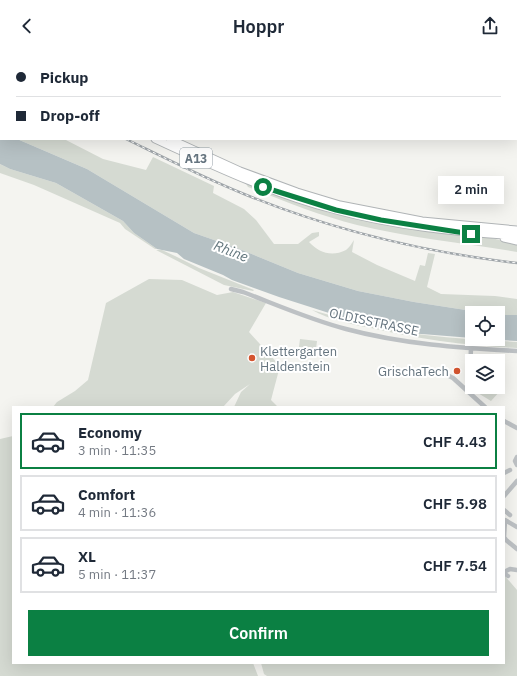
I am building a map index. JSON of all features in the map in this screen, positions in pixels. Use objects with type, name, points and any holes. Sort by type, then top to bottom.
[{"type":"highway","name":"A13","points":[[157,140],[276,192],[336,210],[432,229],[517,236]]},
{"type":"highway","name":"A13","points":[[172,140],[240,171],[308,196],[377,213],[422,221],[517,230]]},
{"type":"highway","name":"A13","points":[[453,225],[479,224],[517,226]]},
{"type":"highway","name":"A13","points":[[462,232],[517,241]]},
{"type":"street","name":"OLDISSTRASSE","points":[[231,289],[243,292],[346,330],[416,343],[517,351]]},
{"type":"street","points":[[471,348],[471,354]]},
{"type":"street","points":[[443,373],[465,389]]},
{"type":"street","points":[[471,394],[484,406]]},
{"type":"street","points":[[505,422],[517,428]]},
{"type":"street","points":[[517,457],[515,460],[517,465]]},
{"type":"street","points":[[505,472],[510,470]]},
{"type":"street","points":[[505,495],[517,481]]},
{"type":"street","points":[[505,511],[510,515]]},
{"type":"street","points":[[505,520],[517,527]]},
{"type":"street","points":[[505,540],[517,549]]},
{"type":"street","points":[[508,576],[505,574],[506,571],[510,569],[517,570]]},
{"type":"shaded area","points":[[19,140],[66,140],[103,159],[146,170],[153,157],[214,186],[213,193],[244,209],[256,220],[274,244],[298,244],[312,233],[319,232],[319,236],[309,242],[321,251],[326,253],[336,253],[346,250],[354,240],[352,252],[377,265],[415,281],[420,265],[425,266],[428,253],[435,254],[427,287],[441,294],[495,296],[517,299],[517,315],[505,315],[505,306],[465,306],[465,310],[358,291],[298,273],[237,248],[194,233],[87,169]]},
{"type":"shaded area","points":[[0,164],[10,169],[56,183],[123,221],[134,233],[157,249],[125,229],[120,223],[34,185],[0,173]]},
{"type":"shaded area","points":[[246,184],[330,213],[389,226],[492,238],[517,245],[517,252],[417,237],[357,225],[302,208],[248,187]]},
{"type":"shaded area","points":[[156,250],[162,250],[199,268],[254,290],[224,285]]},
{"type":"shaded area","points":[[149,279],[182,280],[217,295],[233,292],[266,303],[249,332],[280,366],[271,400],[277,406],[234,406],[241,392],[250,384],[235,394],[224,406],[54,406],[57,402],[75,391],[88,380],[106,303]]},
{"type":"shaded area","points":[[312,310],[397,331],[465,339],[465,344],[356,325]]},
{"type":"shaded area","points":[[300,339],[317,341],[315,357],[298,355]]},
{"type":"shaded area","points":[[505,341],[517,342],[517,348],[487,346],[505,346]]},
{"type":"shaded area","points":[[480,394],[497,394],[491,401]]},
{"type":"shaded area","points":[[12,436],[12,664],[253,664],[258,676],[0,676],[0,439]]},
{"type":"shaded area","points":[[505,576],[517,590],[517,676],[267,676],[264,674],[261,664],[505,664]]},
{"type":"water","name":"Rhine","points":[[0,140],[19,140],[87,169],[194,233],[237,248],[298,273],[358,291],[465,310],[465,337],[409,333],[354,321],[232,280],[184,259],[177,253],[157,249],[134,233],[123,221],[56,183],[10,169],[0,164]]},
{"type":"water","points":[[505,315],[517,315],[517,341],[505,340]]},
{"type":"railway","points":[[128,140],[229,188],[277,207],[344,229],[447,253],[517,263]]},
{"type":"place","name":"Klettergarten Haldenstein","points":[[252,358]]},
{"type":"place","name":"GrischaTech","points":[[457,371]]},
{"type":"route","points":[[263,187],[336,210],[381,220],[471,234]]}]
